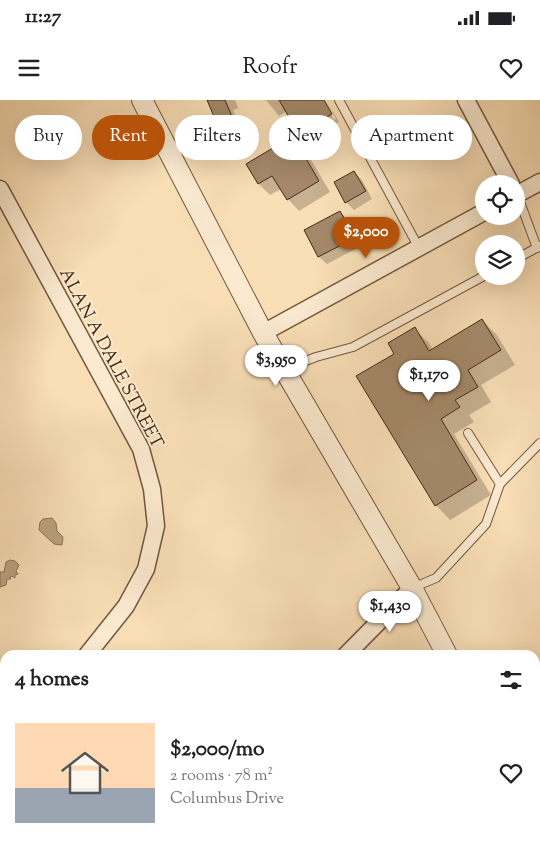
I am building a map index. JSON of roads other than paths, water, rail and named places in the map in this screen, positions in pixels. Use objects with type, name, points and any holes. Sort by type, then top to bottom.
[{"type":"street","points":[[142,100],[263,333],[412,588],[444,650]]},
{"type":"street","points":[[466,100],[506,175]]},
{"type":"street","points":[[525,190],[540,182]]},
{"type":"street","name":"ALAN A DALE STREET","points":[[0,189],[141,449],[152,489],[156,526],[146,568],[126,606],[91,650]]},
{"type":"street","points":[[263,333],[475,217]]},
{"type":"street","points":[[351,650],[412,588]]},
{"type":"lane","points":[[339,100],[419,248]]},
{"type":"lane","points":[[525,216],[538,247],[525,255]]},
{"type":"lane","points":[[285,369],[316,357],[353,347],[475,281]]},
{"type":"lane","points":[[468,433],[500,484]]},
{"type":"lane","points":[[412,588],[436,578],[486,524],[500,484],[540,443]]}]
